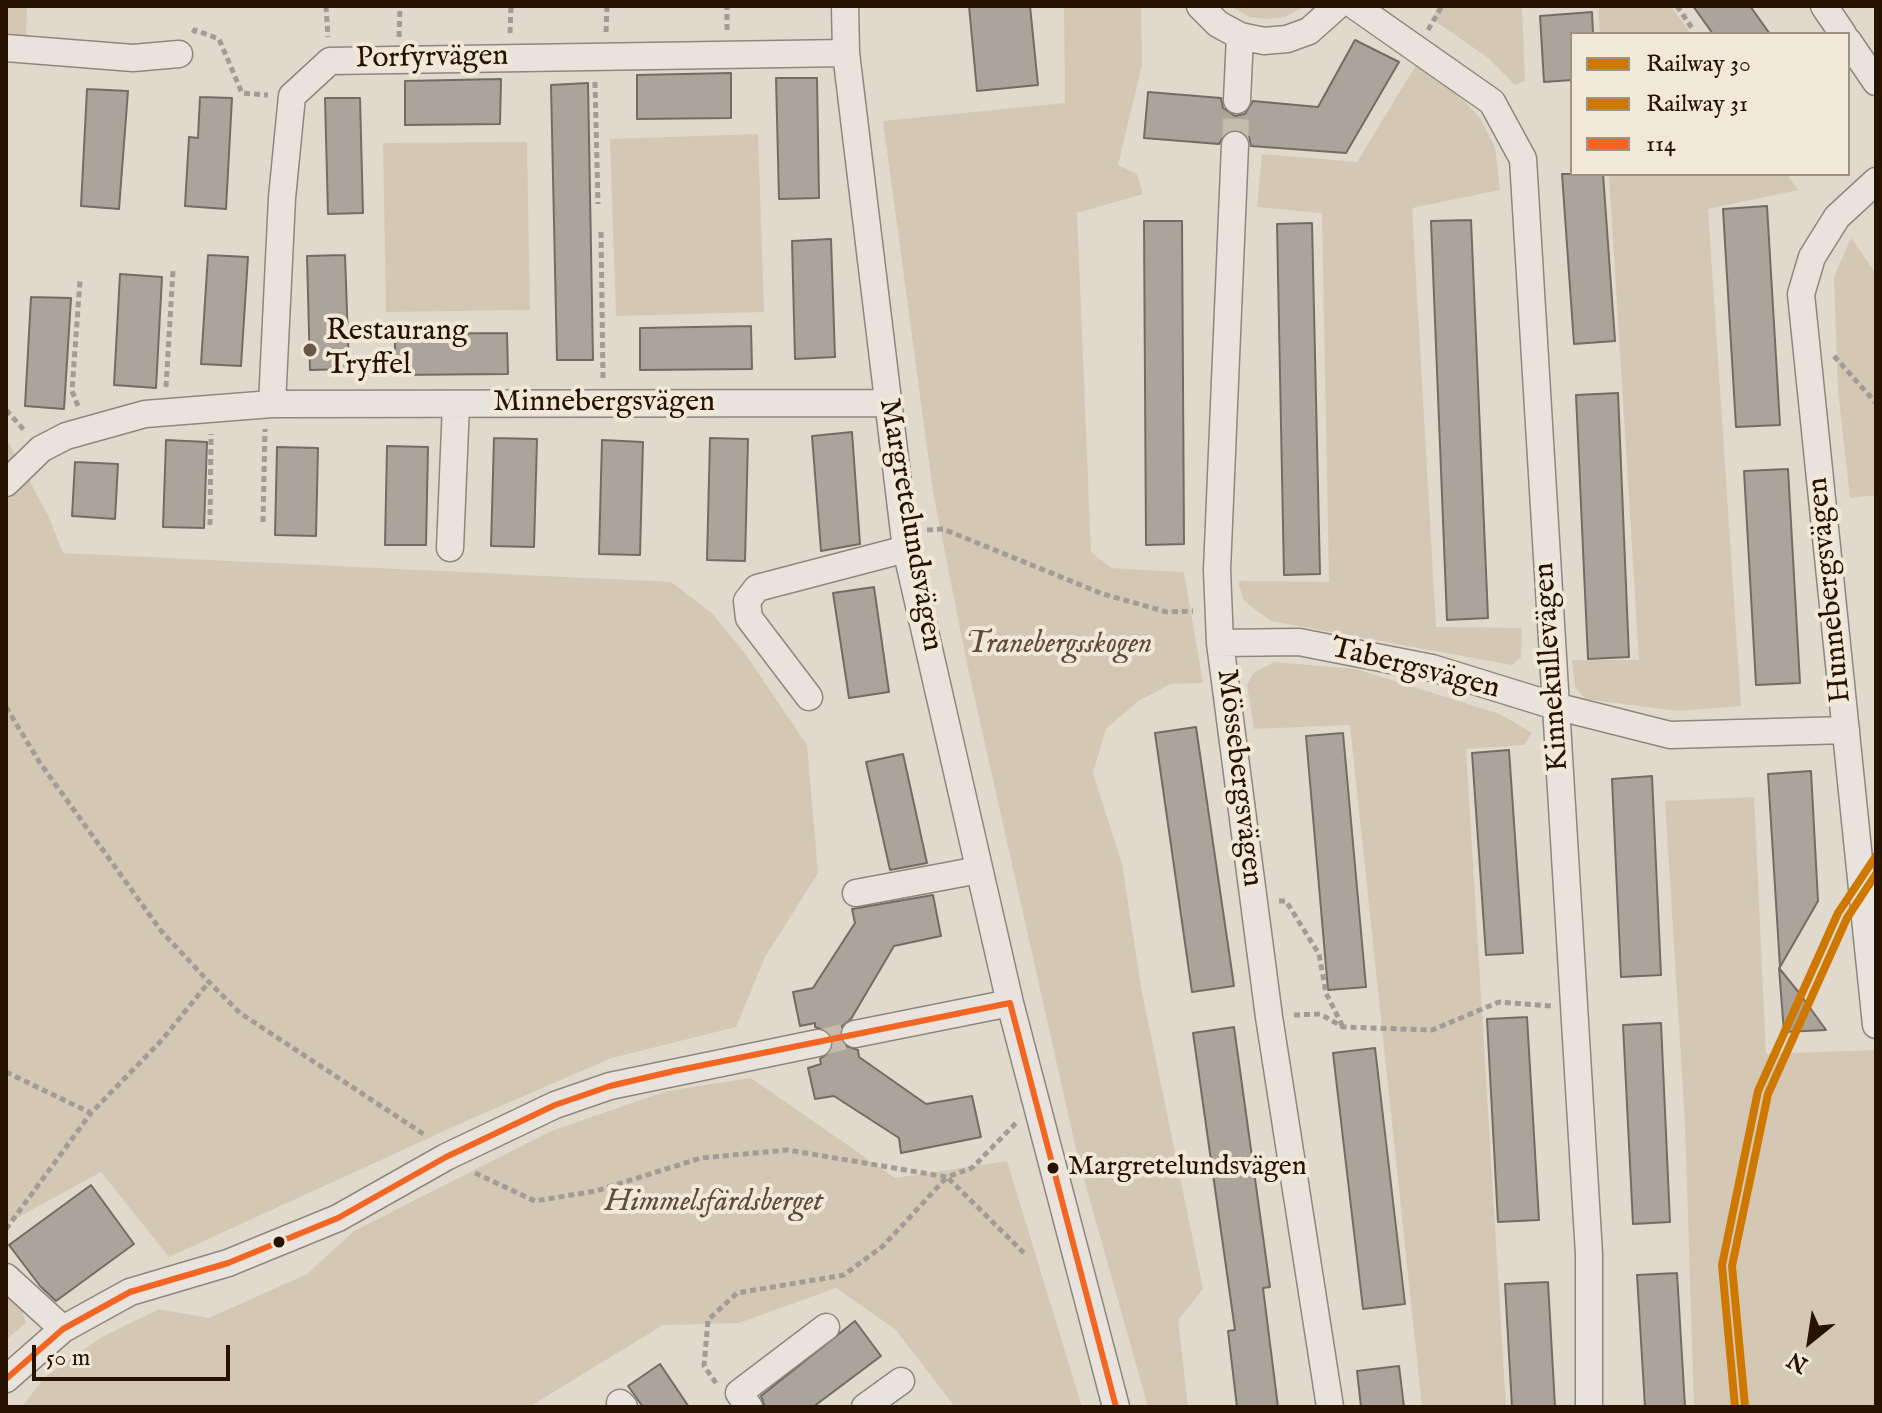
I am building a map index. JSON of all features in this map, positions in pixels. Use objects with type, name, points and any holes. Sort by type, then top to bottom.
[{"type":"street","name":"Margretelundsvägen","points":[[845,6],[846,53],[905,540],[1010,1003],[1116,1407]]},
{"type":"street","points":[[1200,6],[1218,24],[1240,36],[1264,41],[1287,39],[1309,31],[1337,6]]},
{"type":"street","name":"Kinnekullevägen","points":[[1355,6],[1492,102],[1523,159],[1576,1007],[1589,1254],[1589,1407]]},
{"type":"street","points":[[1824,6],[1842,32]]},
{"type":"street","points":[[1237,100],[1240,36]]},
{"type":"street","points":[[1850,44],[1876,82]]},
{"type":"street","points":[[6,48],[133,58],[179,54]]},
{"type":"street","name":"Porfyrvägen","points":[[292,96],[330,61],[846,53]]},
{"type":"street","points":[[269,404],[292,96]]},
{"type":"street","name":"Mössebergsvägen","points":[[1235,145],[1217,570],[1220,643],[1254,901],[1330,1407]]},
{"type":"street","name":"Hunnebergsvägen","points":[[1876,181],[1837,217],[1812,257],[1801,294],[1876,1025]]},
{"type":"street","name":"Minnebergsvägen","points":[[6,483],[41,449],[86,430],[145,414],[165,412],[269,404],[887,403]]},
{"type":"street","points":[[450,548],[456,404]]},
{"type":"street","points":[[809,697],[749,618],[747,601],[757,588],[905,540]]},
{"type":"street","name":"Tabergsvägen","points":[[1220,643],[1314,645],[1432,668],[1555,706],[1670,735],[1846,730]]},
{"type":"street","points":[[856,893],[979,870]]},
{"type":"street","points":[[855,1034],[1010,1003]]},
{"type":"street","points":[[6,1379],[63,1329],[130,1292],[228,1263],[338,1218],[446,1157],[555,1105],[610,1086],[818,1043]]},
{"type":"street","points":[[6,1277],[63,1329]]},
{"type":"street","points":[[749,1407],[739,1393],[826,1327]]},
{"type":"street","points":[[865,1407],[901,1381]]},
{"type":"path","points":[[1677,6],[1692,28]]},
{"type":"path","points":[[179,54],[195,30],[219,39],[242,93],[292,96]]},
{"type":"path","points":[[594,57],[598,204]]},
{"type":"path","points":[[601,232],[603,404]]},
{"type":"path","points":[[165,412],[173,271]]},
{"type":"path","points":[[80,281],[72,391],[86,430]]},
{"type":"path","points":[[1804,325],[1876,403]]},
{"type":"path","points":[[263,522],[269,404]]},
{"type":"path","points":[[210,525],[211,409]]},
{"type":"path","points":[[905,540],[943,529],[1103,594],[1167,612],[1194,611]]},
{"type":"path","points":[[6,707],[40,763],[162,932],[209,982],[240,1013],[425,1135]]},
{"type":"path","points":[[1254,901],[1286,901],[1319,954],[1326,993],[1343,1027]]},
{"type":"path","points":[[6,1229],[91,1113],[161,1041],[209,982]]},
{"type":"path","points":[[1290,1015],[1320,1014],[1343,1027],[1432,1030],[1499,1002],[1576,1007]]},
{"type":"path","points":[[6,1072],[91,1113]]},
{"type":"path","points":[[704,1366],[708,1320],[737,1293],[844,1275],[883,1246],[947,1177],[972,1168],[992,1151],[1035,1101]]},
{"type":"path","points":[[475,1173],[535,1201],[596,1191],[701,1158],[788,1150],[947,1177],[1024,1253]]},
{"type":"green space","points":[[6,6],[27,6],[26,36],[6,34]]},
{"type":"green space","name":"Tranebergsskogen","points":[[1064,6],[1141,6],[1142,65],[1118,165],[1137,174],[1143,194],[1077,213],[1091,552],[1111,568],[1184,572],[1203,683],[1171,684],[1138,701],[1106,729],[1093,773],[1122,864],[1141,987],[1203,1289],[1178,1320],[1188,1407],[1148,1407],[1078,1158],[967,664],[933,492],[883,121],[1065,103]]},
{"type":"green space","points":[[1230,6],[1305,6],[1285,17],[1267,19],[1249,17]]},
{"type":"green space","points":[[1438,6],[1560,6],[1522,8],[1525,81],[1515,85],[1487,57],[1432,19]]},
{"type":"green space","points":[[1598,6],[1671,6],[1690,32],[1600,32]]},
{"type":"green space","points":[[1416,65],[1454,90],[1480,118],[1495,147],[1500,190],[1412,208],[1436,627],[1522,628],[1521,657],[1512,665],[1271,621],[1244,601],[1238,581],[1329,582],[1322,213],[1257,207],[1262,154],[1357,162]]},
{"type":"green space","points":[[758,134],[764,312],[616,316],[610,139]]},
{"type":"green space","points":[[527,142],[530,310],[386,312],[383,143]]},
{"type":"green space","points":[[1609,176],[1788,176],[1798,190],[1708,209],[1741,706],[1678,711],[1585,699],[1575,687],[1572,660],[1639,660]]},
{"type":"green space","points":[[1851,238],[1876,274],[1876,495],[1850,498],[1838,391],[1834,277]]},
{"type":"green space","points":[[6,438],[48,515],[63,553],[671,582],[712,613],[744,652],[807,745],[818,873],[765,957],[736,1027],[612,1058],[169,1257],[101,1172],[6,1224]]},
{"type":"green space","points":[[1274,662],[1356,669],[1500,714],[1532,733],[1524,745],[1466,749],[1506,1407],[1422,1407],[1350,725],[1254,729],[1247,685],[1253,673]]},
{"type":"green space","points":[[1754,797],[1766,1054],[1876,1050],[1876,1407],[1694,1407],[1685,1123],[1665,801]]},
{"type":"green space","name":"Himmelsfärdsberget","points":[[751,1078],[895,1178],[1007,1161],[1082,1407],[955,1407],[895,1329],[836,1288],[739,1323],[663,1325],[529,1407],[22,1407],[44,1378],[100,1338],[159,1309],[209,1318],[307,1274],[354,1231],[551,1131],[667,1091]]},
{"type":"green space","points":[[6,1260],[26,1323],[6,1340]]},
{"type":"building","points":[[969,6],[1030,6],[1038,85],[977,91]]},
{"type":"building","points":[[1693,6],[1750,6],[1769,32],[1712,32]]},
{"type":"building","points":[[1592,12],[1593,32],[1570,32],[1570,80],[1544,82],[1540,16]]},
{"type":"building","points":[[1355,40],[1399,62],[1346,153],[1251,146],[1249,137],[1236,129],[1227,131],[1219,144],[1144,138],[1148,92],[1221,98],[1223,108],[1235,116],[1245,114],[1253,101],[1318,107]]},
{"type":"building","points":[[731,73],[731,118],[637,119],[637,75]]},
{"type":"building","points":[[776,78],[817,78],[819,198],[779,199]]},
{"type":"building","points":[[501,79],[500,124],[405,125],[405,81]]},
{"type":"building","points":[[588,83],[593,360],[557,360],[551,85]]},
{"type":"building","points":[[87,89],[128,91],[119,209],[81,206]]},
{"type":"building","points":[[200,97],[232,98],[226,209],[185,206],[189,137],[198,138]]},
{"type":"building","points":[[325,98],[360,98],[363,213],[328,214]]},
{"type":"building","points":[[1562,174],[1603,176],[1615,341],[1574,344]]},
{"type":"building","points":[[1767,206],[1780,425],[1736,427],[1723,209]]},
{"type":"building","points":[[1471,220],[1488,618],[1447,620],[1431,221]]},
{"type":"building","points":[[1144,221],[1182,221],[1184,544],[1146,545]]},
{"type":"building","points":[[1312,223],[1320,574],[1284,575],[1277,224]]},
{"type":"building","points":[[831,239],[835,357],[795,359],[792,241]]},
{"type":"building","points":[[208,255],[248,257],[241,366],[201,364]]},
{"type":"building","points":[[345,255],[349,369],[310,370],[307,256]]},
{"type":"building","points":[[120,274],[162,277],[156,388],[114,385]]},
{"type":"building","points":[[31,297],[71,298],[64,409],[25,406]]},
{"type":"building","points":[[751,326],[752,369],[640,370],[640,328]]},
{"type":"building","points":[[507,333],[508,374],[395,375],[395,334]]},
{"type":"building","points":[[1618,393],[1629,657],[1588,659],[1576,395]]},
{"type":"building","points":[[852,432],[860,544],[821,551],[812,436]]},
{"type":"building","points":[[494,438],[537,439],[534,547],[491,546]]},
{"type":"building","points":[[710,438],[748,439],[745,561],[707,560]]},
{"type":"building","points":[[166,440],[207,442],[204,528],[163,527]]},
{"type":"building","points":[[602,440],[643,442],[640,555],[599,554]]},
{"type":"building","points":[[387,446],[428,447],[426,545],[385,545]]},
{"type":"building","points":[[277,447],[318,448],[316,536],[275,535]]},
{"type":"building","points":[[75,462],[118,464],[115,519],[72,516]]},
{"type":"building","points":[[1788,469],[1800,683],[1756,685],[1744,471]]},
{"type":"building","points":[[874,587],[889,692],[849,698],[833,593]]},
{"type":"building","points":[[1196,727],[1234,986],[1192,992],[1155,733]]},
{"type":"building","points":[[1343,733],[1366,987],[1328,990],[1306,736]]},
{"type":"building","points":[[1509,750],[1523,953],[1486,955],[1472,753]]},
{"type":"building","points":[[903,754],[927,863],[890,870],[866,762]]},
{"type":"building","points":[[1811,771],[1818,901],[1780,967],[1768,774]]},
{"type":"building","points":[[1652,776],[1661,975],[1621,977],[1612,779]]},
{"type":"building","points":[[933,895],[941,936],[894,946],[851,1019],[840,1028],[839,1036],[844,1045],[858,1050],[859,1057],[926,1104],[972,1096],[981,1137],[901,1153],[899,1138],[834,1096],[815,1099],[808,1068],[821,1064],[820,1059],[833,1049],[833,1039],[829,1032],[815,1027],[815,1023],[800,1026],[793,992],[813,988],[855,923],[852,909]]},
{"type":"building","points":[[1779,968],[1800,994],[1826,1030],[1784,1032]]},
{"type":"building","points":[[1527,1017],[1539,1220],[1498,1222],[1487,1019]]},
{"type":"building","points":[[1661,1023],[1670,1222],[1633,1224],[1623,1025]]},
{"type":"building","points":[[1234,1027],[1270,1287],[1263,1288],[1278,1407],[1237,1407],[1228,1331],[1235,1330],[1193,1033]]},
{"type":"building","points":[[1375,1048],[1405,1304],[1363,1309],[1333,1053]]},
{"type":"building","points":[[91,1185],[134,1244],[56,1301],[40,1286],[9,1245]]},
{"type":"building","points":[[1677,1273],[1685,1407],[1645,1407],[1637,1275]]},
{"type":"building","points":[[1548,1282],[1555,1407],[1512,1407],[1505,1284]]},
{"type":"building","points":[[855,1321],[881,1356],[813,1407],[765,1407],[761,1396]]},
{"type":"building","points":[[660,1364],[689,1407],[643,1407],[628,1386]]},
{"type":"building","points":[[1399,1366],[1404,1407],[1361,1407],[1357,1371]]},
{"type":"tunnel","points":[[1235,145],[1237,100]]},
{"type":"tunnel","points":[[818,1043],[855,1034]]},
{"type":"rail line","name":"30","points":[[1735,1407],[1722,1265],[1758,1091],[1838,913],[1876,856]]},
{"type":"rail line","name":"31","points":[[1745,1406],[1732,1266],[1768,1094],[1847,918],[1876,874]]},
{"type":"transit line","name":"114","points":[[6,1379],[63,1329],[130,1292],[228,1263],[338,1218],[446,1157],[555,1105],[610,1086],[674,1071],[1010,1003],[1116,1407]]},
{"type":"place","name":"Restaurang Tryffel","points":[[310,350]]},
{"type":"place","name":"Margretelundsvägen","points":[[1053,1168]]}]
